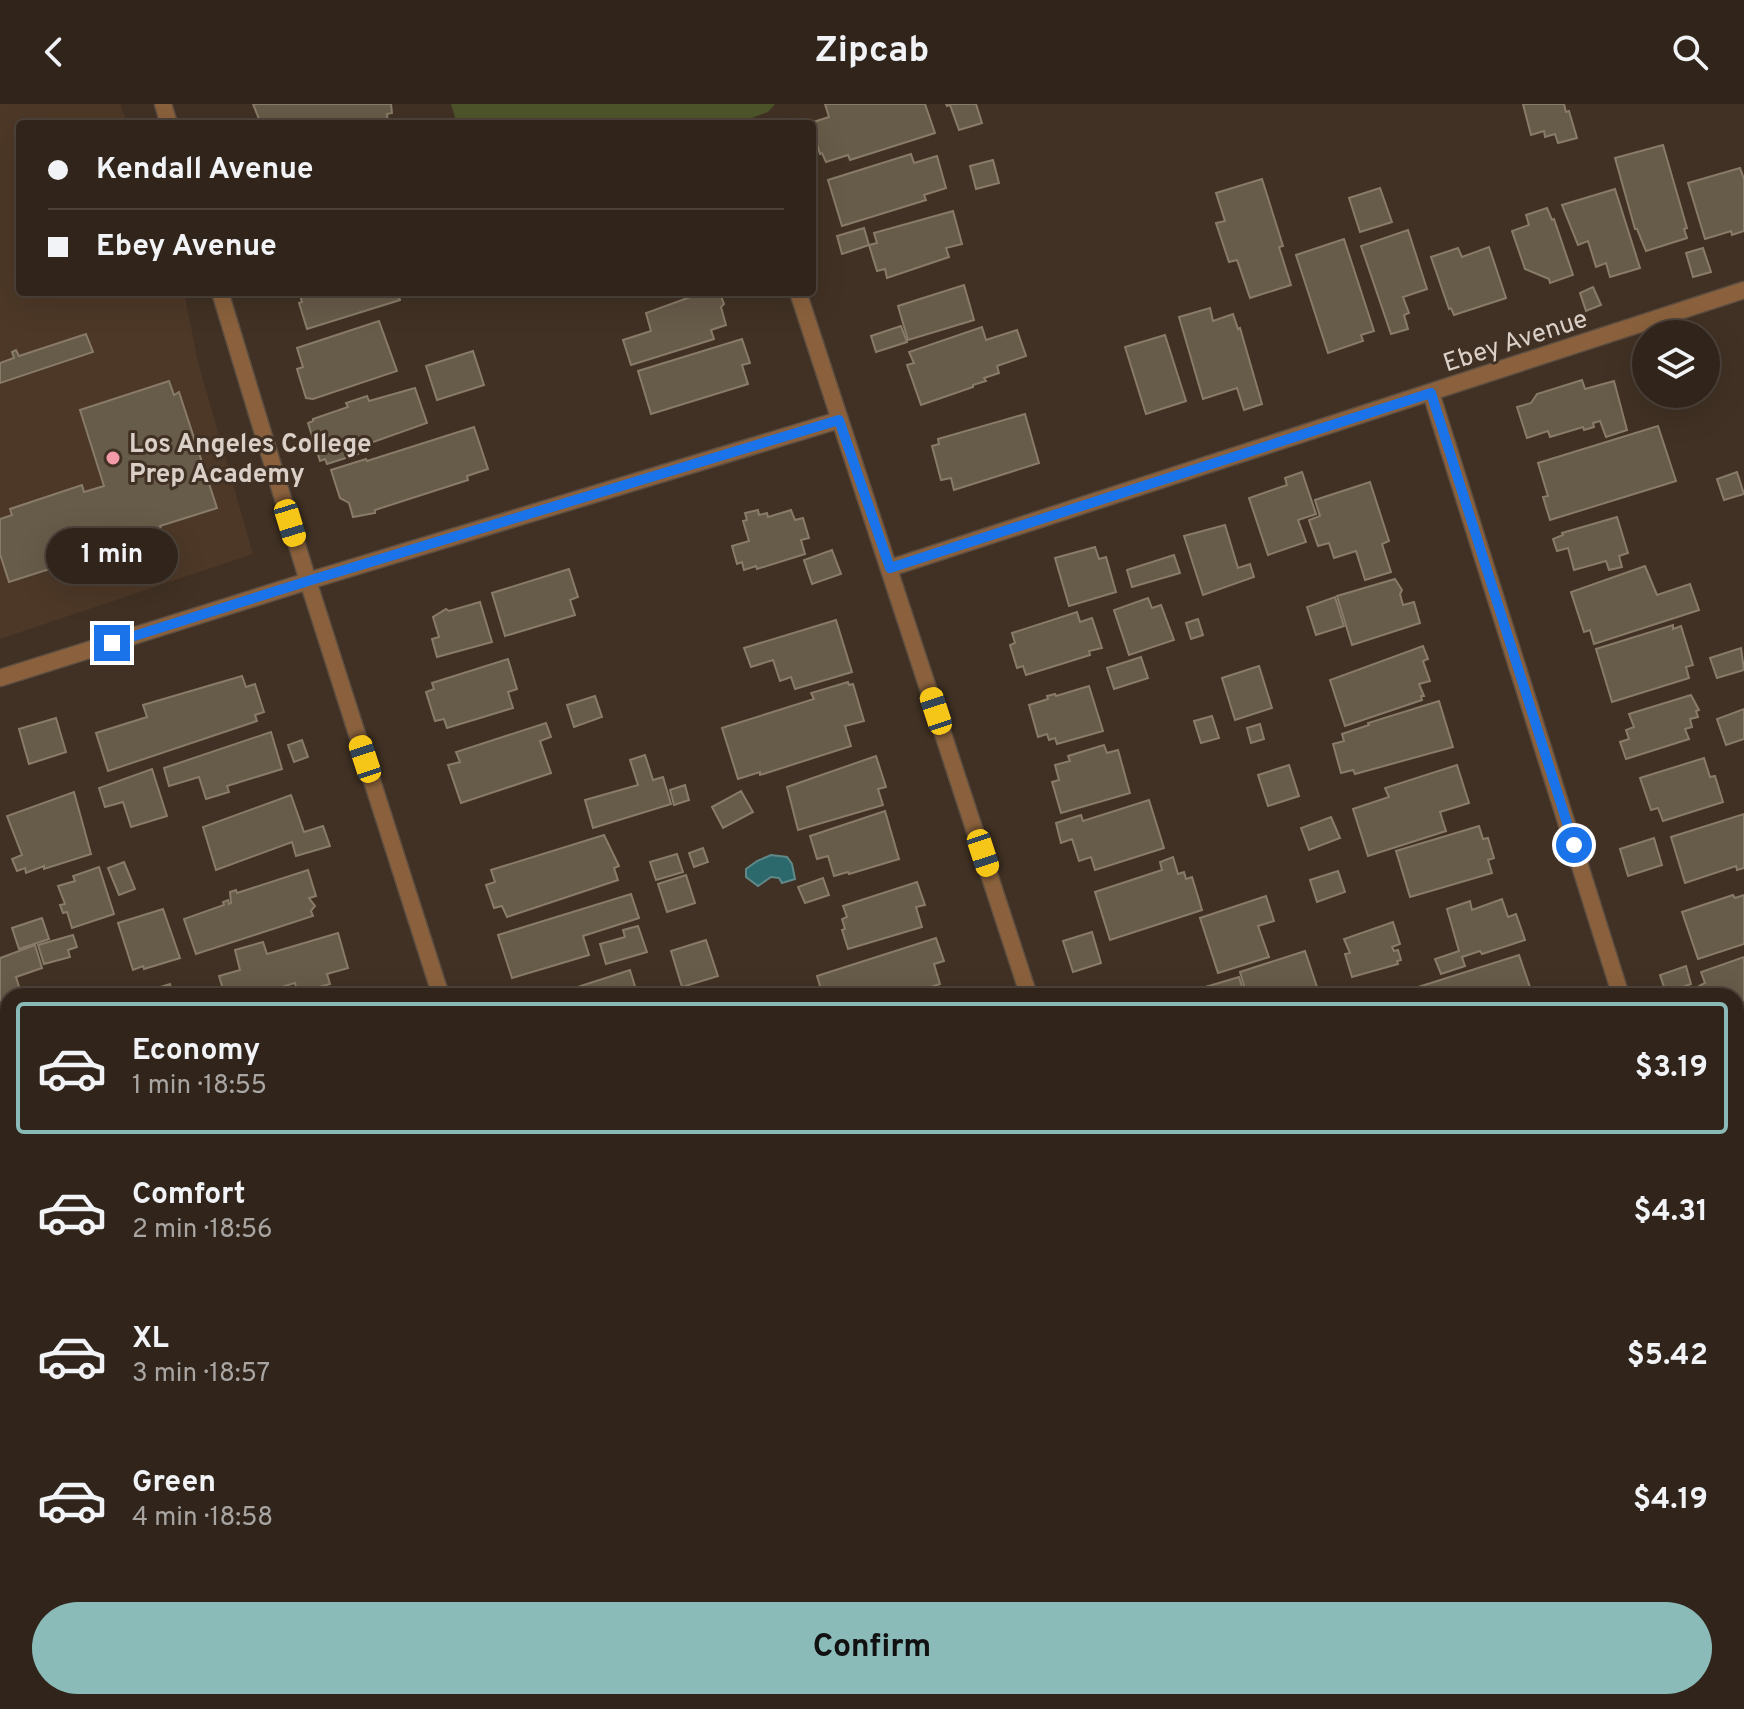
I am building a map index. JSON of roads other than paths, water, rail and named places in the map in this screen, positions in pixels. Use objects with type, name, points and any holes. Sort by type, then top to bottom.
[{"type":"street","name":"Ebey Avenue","points":[[890,568],[1744,290]]},
{"type":"street","points":[[221,296],[308,581],[438,988]]},
{"type":"street","points":[[799,296],[1026,988]]},
{"type":"street","points":[[1431,393],[1618,988]]},
{"type":"street","points":[[0,678],[839,420]]},
{"type":"water","points":[[771,855],[787,857],[795,879],[782,883],[779,878],[771,877],[758,886],[746,877],[746,869]]},
{"type":"place","name":"Los Angeles College Prep Academy","points":[[113,458]]}]
